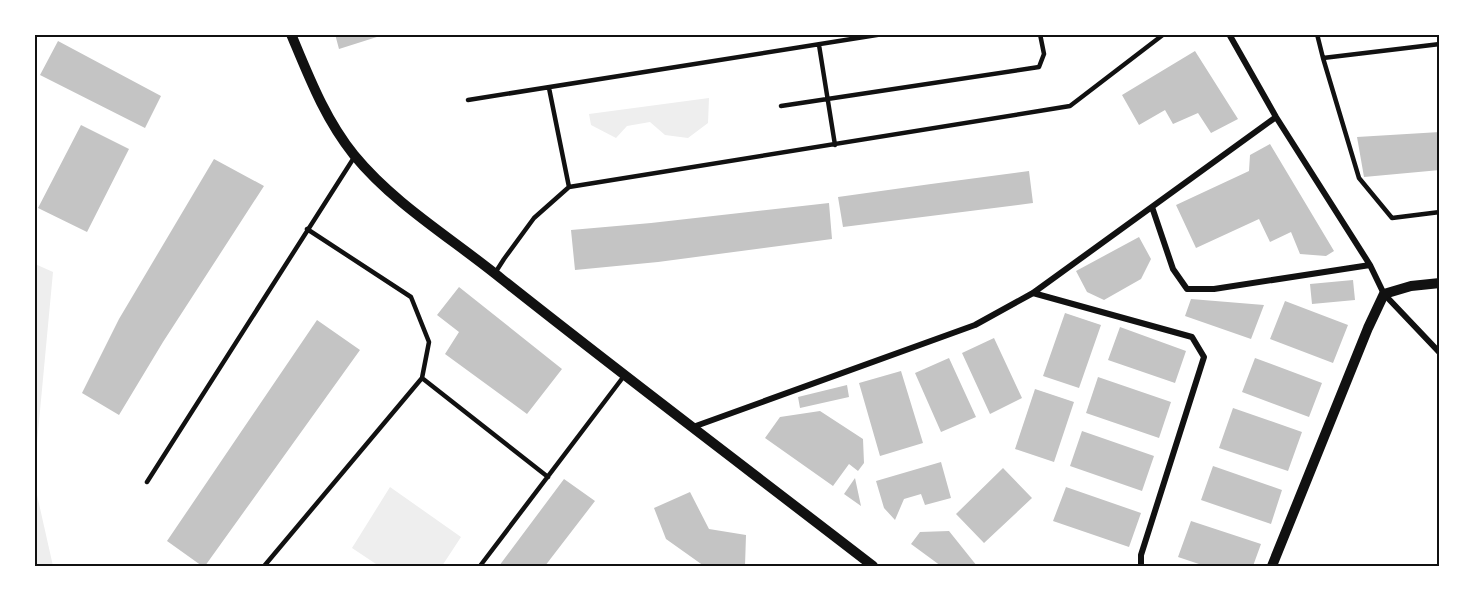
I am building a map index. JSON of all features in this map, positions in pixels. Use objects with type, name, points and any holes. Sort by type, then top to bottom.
[{"type":"street","points":[[291,34],[324,111],[342,140],[372,175],[418,215],[873,567]]},
{"type":"street","points":[[1228,34],[1276,117],[1370,265],[1384,294],[1440,353]]},
{"type":"street","points":[[693,427],[975,325],[1033,293],[1276,117]]},
{"type":"street","points":[[1152,207],[1173,269],[1187,289],[1214,290],[1370,265]]},
{"type":"street","points":[[1272,567],[1368,328],[1384,294],[1412,286],[1440,283]]},
{"type":"street","points":[[1033,293],[1192,337],[1204,357],[1141,555],[1141,567]]},
{"type":"lane","points":[[468,100],[883,34]]},
{"type":"lane","points":[[781,106],[1040,67],[1044,54],[1040,34]]},
{"type":"lane","points":[[495,273],[534,218],[569,187],[1070,106],[1164,34]]},
{"type":"lane","points":[[1317,34],[1359,178],[1392,218],[1440,212]]},
{"type":"lane","points":[[1323,58],[1440,44]]},
{"type":"lane","points":[[819,45],[835,145]]},
{"type":"lane","points":[[549,88],[569,187]]},
{"type":"lane","points":[[147,482],[355,156]]},
{"type":"lane","points":[[267,567],[265,565],[422,378],[429,342],[411,297],[307,230]]},
{"type":"lane","points":[[480,567],[624,376]]},
{"type":"lane","points":[[422,378],[548,477]]},
{"type":"shaded area","points":[[709,98],[708,123],[688,138],[665,135],[650,122],[627,126],[616,138],[591,125],[589,114]]},
{"type":"shaded area","points":[[35,264],[53,272],[35,464]]},
{"type":"shaded area","points":[[35,486],[53,566],[35,566]]},
{"type":"shaded area","points":[[390,487],[461,537],[442,566],[379,566],[352,548]]},
{"type":"building","points":[[335,34],[379,34],[380,36],[339,49]]},
{"type":"building","points":[[58,41],[161,96],[145,128],[40,75]]},
{"type":"building","points":[[1195,51],[1238,119],[1211,133],[1198,113],[1173,124],[1165,110],[1139,125],[1122,95]]},
{"type":"building","points":[[81,125],[129,149],[87,232],[38,208]]},
{"type":"building","points":[[1440,132],[1440,170],[1364,177],[1357,137]]},
{"type":"building","points":[[1270,144],[1334,251],[1326,256],[1300,254],[1291,232],[1270,242],[1259,219],[1196,248],[1176,205],[1249,171],[1250,155]]},
{"type":"building","points":[[214,159],[264,186],[163,342],[119,415],[82,393],[119,319]]},
{"type":"building","points":[[1029,171],[1033,203],[843,227],[838,197]]},
{"type":"building","points":[[829,203],[832,239],[658,262],[575,270],[571,230]]},
{"type":"building","points":[[1139,237],[1151,259],[1141,279],[1104,300],[1087,292],[1076,271]]},
{"type":"building","points":[[1353,280],[1355,300],[1312,304],[1310,284]]},
{"type":"building","points":[[459,287],[562,369],[527,414],[445,354],[459,332],[437,315]]},
{"type":"building","points":[[1191,299],[1264,305],[1251,339],[1185,316]]},
{"type":"building","points":[[1285,301],[1348,325],[1333,363],[1270,339]]},
{"type":"building","points":[[1065,313],[1101,325],[1079,388],[1043,376]]},
{"type":"building","points":[[317,320],[360,350],[205,566],[202,566],[167,541]]},
{"type":"building","points":[[1120,327],[1186,351],[1175,383],[1108,360]]},
{"type":"building","points":[[994,338],[1022,398],[990,414],[962,353]]},
{"type":"building","points":[[949,358],[976,417],[941,432],[915,373]]},
{"type":"building","points":[[1255,358],[1322,383],[1309,417],[1242,392]]},
{"type":"building","points":[[901,371],[923,443],[880,456],[859,383]]},
{"type":"building","points":[[1098,377],[1171,402],[1159,438],[1086,413]]},
{"type":"building","points":[[847,385],[849,397],[800,408],[798,397]]},
{"type":"building","points":[[1035,389],[1074,402],[1054,462],[1015,449]]},
{"type":"building","points":[[1233,408],[1302,432],[1288,471],[1219,448]]},
{"type":"building","points":[[820,411],[863,439],[864,463],[858,471],[849,464],[833,486],[765,438],[780,417]]},
{"type":"building","points":[[1082,431],[1154,456],[1142,491],[1070,466]]},
{"type":"building","points":[[941,462],[951,498],[925,505],[921,494],[904,499],[895,520],[884,508],[876,481]]},
{"type":"building","points":[[1213,466],[1282,490],[1271,524],[1201,500]]},
{"type":"building","points":[[1003,468],[1032,498],[984,543],[956,514]]},
{"type":"building","points":[[855,478],[861,506],[844,494]]},
{"type":"building","points":[[564,479],[595,501],[545,566],[499,566]]},
{"type":"building","points":[[1066,487],[1141,513],[1129,547],[1053,521]]},
{"type":"building","points":[[690,492],[709,529],[746,535],[745,566],[704,566],[666,539],[654,508]]},
{"type":"building","points":[[1191,521],[1261,544],[1253,566],[1205,566],[1178,557]]},
{"type":"building","points":[[949,531],[977,566],[941,566],[911,544],[920,532]]}]
